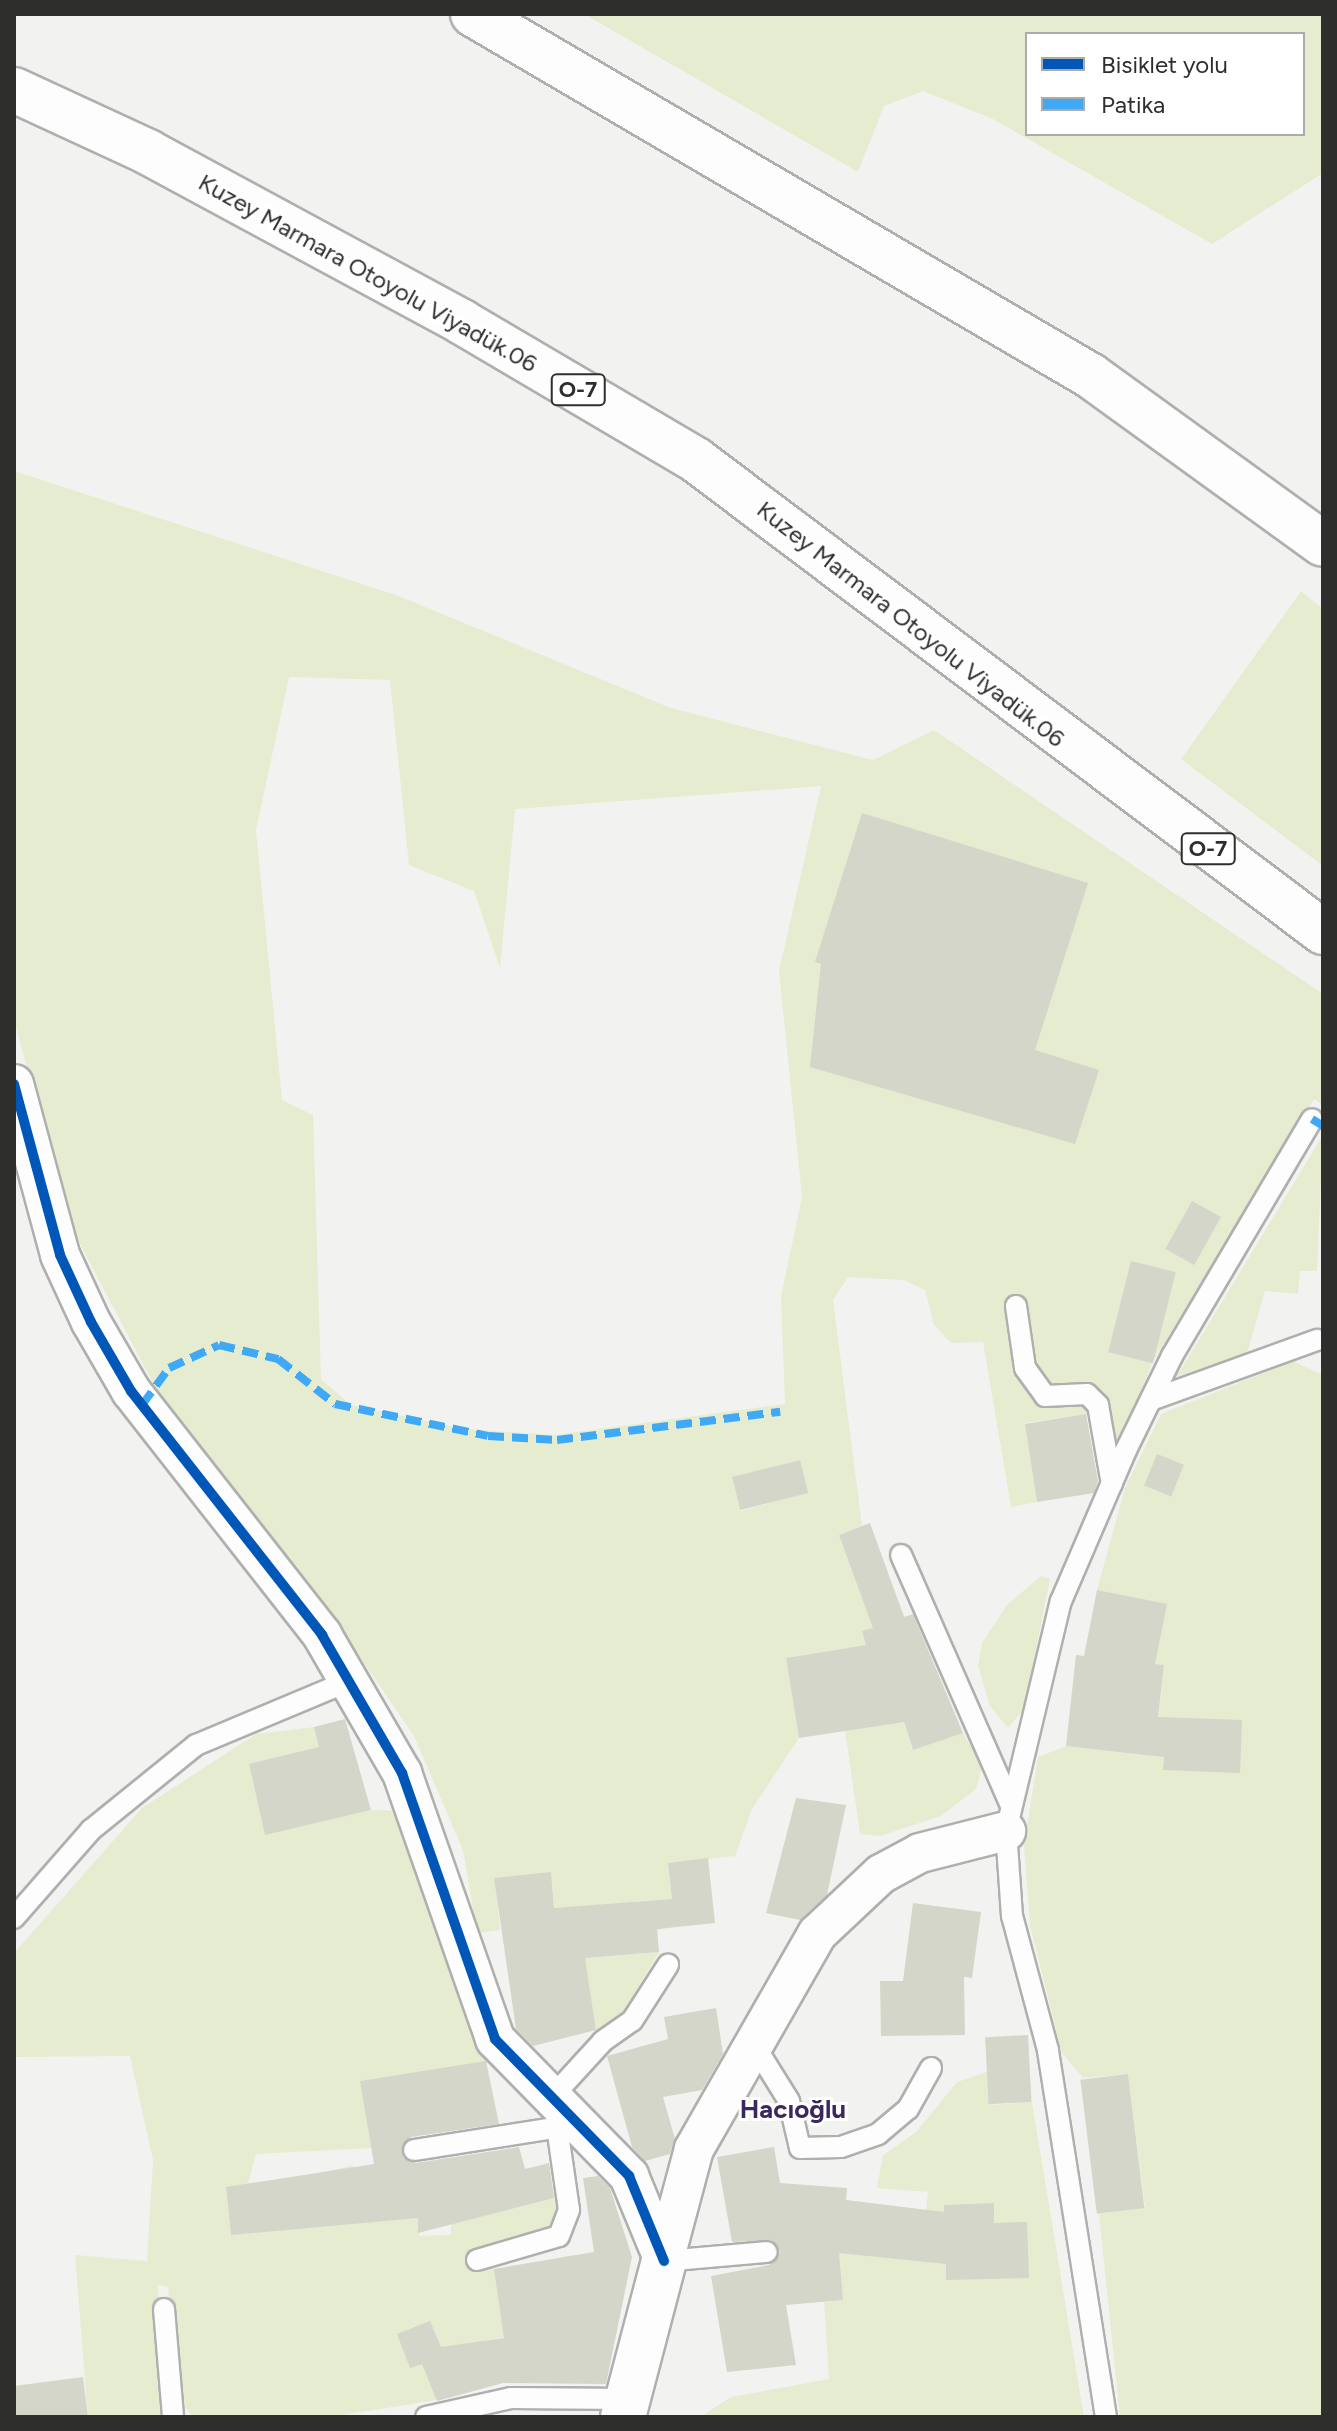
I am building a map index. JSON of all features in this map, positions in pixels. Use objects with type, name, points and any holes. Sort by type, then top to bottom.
[{"type":"main road","points":[[473,14],[1091,376],[1323,544]]},
{"type":"main road","name":"Kuzey Marmara Otoyolu Viyadük.06","points":[[14,90],[148,152],[449,314],[696,460],[1093,765],[1323,932]]},
{"type":"main road","points":[[626,2408],[664,2261]]},
{"type":"street","points":[[14,1084],[60,1255],[91,1322],[131,1391],[322,1635],[402,1773],[495,2039],[562,2116],[629,2176],[664,2261]]},
{"type":"street","points":[[664,2261],[694,2149],[756,2048],[817,1934],[847,1899],[920,1853],[1008,1818]]},
{"type":"lane","points":[[1106,2417],[1048,2050],[1012,1916],[1008,1818],[1061,1601],[1151,1400],[1312,1119]]},
{"type":"lane","points":[[1016,1306],[1025,1368],[1045,1396],[1087,1394],[1098,1405],[1112,1484]]},
{"type":"lane","points":[[1151,1400],[1317,1340]]},
{"type":"lane","points":[[901,1555],[1008,1818]]},
{"type":"lane","points":[[14,1918],[91,1830],[196,1745],[349,1681]]},
{"type":"lane","points":[[477,2260],[559,2236],[569,2210],[562,2116],[603,2041],[632,2021],[668,1965]]},
{"type":"lane","points":[[756,2048],[789,2101],[800,2148],[841,2147],[878,2134],[908,2109],[931,2068]]},
{"type":"lane","points":[[414,2150],[562,2116]]},
{"type":"lane","points":[[664,2261],[767,2252]]},
{"type":"lane","points":[[164,2309],[173,2417]]},
{"type":"lane","points":[[426,2417],[511,2398],[626,2408]]},
{"type":"green space","points":[[584,14],[1323,14],[1323,173],[1212,244],[993,119],[923,91],[884,106],[858,172]]},
{"type":"green space","points":[[14,471],[396,595],[671,708],[873,760],[934,730],[1323,994],[1323,1105],[1314,1099],[1152,1363],[1101,1491],[1088,1414],[1025,1423],[1037,1502],[1011,1507],[983,1342],[951,1343],[934,1325],[925,1290],[904,1280],[848,1277],[833,1300],[862,1526],[839,1535],[867,1609],[897,1598],[905,1617],[862,1632],[881,1689],[894,1691],[912,1749],[963,1733],[982,1766],[976,1789],[941,1816],[880,1836],[860,1834],[845,1730],[847,1648],[786,1658],[799,1738],[752,1809],[735,1856],[668,1863],[675,1927],[657,1930],[654,1900],[592,1906],[597,1957],[659,1952],[620,2018],[597,2037],[587,1972],[557,1935],[551,1873],[495,1878],[500,1930],[477,1933],[463,1850],[414,1736],[338,1625],[163,1402],[70,1225],[14,1020]],"holes":[[[289,677],[390,680],[409,865],[474,891],[500,968],[515,809],[821,786],[779,971],[802,1197],[781,1296],[785,1404],[554,1435],[466,1429],[351,1405],[321,1379],[313,1115],[282,1100],[256,830]],[[799,1460],[808,1492],[741,1511],[732,1478]]]},
{"type":"green space","points":[[1301,591],[1323,609],[1323,866],[1181,759]]},
{"type":"green space","points":[[1323,1135],[1317,1271],[1300,1271],[1298,1294],[1265,1291],[1247,1354],[1177,1376]]},
{"type":"green space","points":[[1293,1361],[1323,1375],[1323,2417],[1120,2417],[1099,2214],[1145,2207],[1128,2074],[1083,2078],[1062,2053],[1030,1925],[1024,1845],[1038,1757],[1066,1746],[1154,1755],[1164,1665],[1143,1662],[1166,1605],[1097,1590],[1125,1488],[1161,1414]]},
{"type":"green space","points":[[1041,1576],[1050,1579],[1024,1709],[1008,1728],[990,1706],[978,1666],[982,1643],[1007,1605]]},
{"type":"green space","points":[[314,1727],[325,1754],[249,1764],[265,1834],[371,1810],[399,1811],[488,2061],[361,2081],[371,2148],[256,2154],[248,2184],[226,2188],[231,2235],[309,2226],[303,2178],[353,2165],[355,2221],[418,2218],[419,2236],[451,2235],[451,2162],[467,2158],[482,2216],[561,2196],[555,2221],[542,2234],[467,2256],[472,2270],[494,2266],[502,2322],[572,2312],[564,2256],[594,2254],[605,2318],[533,2325],[533,2333],[487,2340],[425,2370],[437,2400],[330,2417],[193,2417],[178,2398],[168,2287],[158,2285],[162,2417],[88,2417],[75,2255],[147,2261],[153,2160],[130,2056],[14,2057],[14,1953],[142,1808],[256,1734]]},
{"type":"green space","points":[[987,2072],[990,2105],[1032,2102],[1084,2417],[700,2417],[731,2397],[829,2379],[824,2302],[843,2300],[804,2234],[921,2261],[928,2192],[877,2188],[883,2155],[916,2132],[957,2082]]},
{"type":"building","points":[[862,813],[1088,883],[1035,1050],[1099,1070],[1075,1144],[810,1067],[821,964],[815,962]]},
{"type":"building","points":[[1192,1201],[1221,1217],[1194,1265],[1165,1249]]},
{"type":"building","points":[[1131,1261],[1176,1272],[1153,1363],[1108,1352]]},
{"type":"building","points":[[1086,1414],[1098,1481],[1094,1493],[1037,1502],[1025,1424]]},
{"type":"building","points":[[1157,1454],[1184,1465],[1171,1496],[1144,1486]]},
{"type":"building","points":[[800,1460],[808,1493],[740,1510],[732,1477]]},
{"type":"building","points":[[870,1523],[904,1617],[913,1614],[963,1733],[913,1750],[904,1722],[799,1738],[786,1658],[866,1645],[862,1631],[873,1628],[839,1535]]},
{"type":"building","points":[[1097,1590],[1167,1604],[1155,1664],[1164,1665],[1158,1717],[1242,1720],[1240,1773],[1163,1770],[1164,1757],[1066,1746],[1076,1655],[1084,1656]]},
{"type":"building","points":[[345,1719],[371,1810],[265,1835],[249,1764],[319,1747],[314,1727]]},
{"type":"building","points":[[796,1798],[846,1805],[827,1895],[800,1920],[766,1913]]},
{"type":"building","points":[[708,1858],[715,1923],[657,1929],[659,1952],[585,1958],[596,2030],[533,2046],[516,2029],[494,1878],[551,1872],[554,1908],[672,1899],[668,1863]]},
{"type":"building","points":[[913,1903],[981,1912],[972,1978],[964,1977],[965,2035],[881,2036],[880,1981],[903,1981]]},
{"type":"building","points":[[716,2008],[723,2054],[702,2090],[663,2097],[675,2139],[670,2154],[645,2161],[632,2147],[607,2056],[668,2039],[664,2017]]},
{"type":"building","points":[[1028,2035],[1032,2102],[989,2104],[985,2037]]},
{"type":"building","points":[[486,2061],[499,2124],[411,2137],[402,2146],[403,2158],[416,2163],[519,2147],[525,2169],[549,2163],[554,2198],[418,2233],[418,2218],[231,2235],[226,2187],[374,2164],[360,2081]]},
{"type":"building","points":[[1128,2074],[1144,2208],[1097,2214],[1080,2080]]},
{"type":"building","points":[[774,2147],[780,2183],[847,2188],[846,2200],[944,2212],[944,2205],[994,2203],[994,2223],[1027,2222],[1029,2278],[946,2280],[946,2264],[839,2253],[843,2300],[786,2305],[796,2365],[727,2372],[711,2276],[769,2265],[780,2252],[772,2240],[732,2242],[717,2157]]},
{"type":"building","points":[[598,2176],[610,2188],[632,2257],[606,2384],[503,2383],[437,2401],[422,2364],[410,2368],[397,2334],[430,2321],[441,2347],[504,2338],[494,2269],[594,2252],[583,2178]]},
{"type":"building","points":[[83,2377],[88,2417],[14,2417],[14,2386]]},
{"type":"marked path","points":[[1312,1119],[1323,1126]]},
{"type":"marked path","points":[[142,1405],[169,1368],[219,1345],[278,1359],[335,1404],[488,1436],[557,1440],[780,1412]]},
{"type":"cycle path","points":[[14,1084],[60,1255],[91,1322],[131,1391],[322,1635],[402,1773],[495,2039],[629,2176],[664,2261]]},
{"type":"district","name":"Hacıoğlu","points":[[793,2110]]}]
